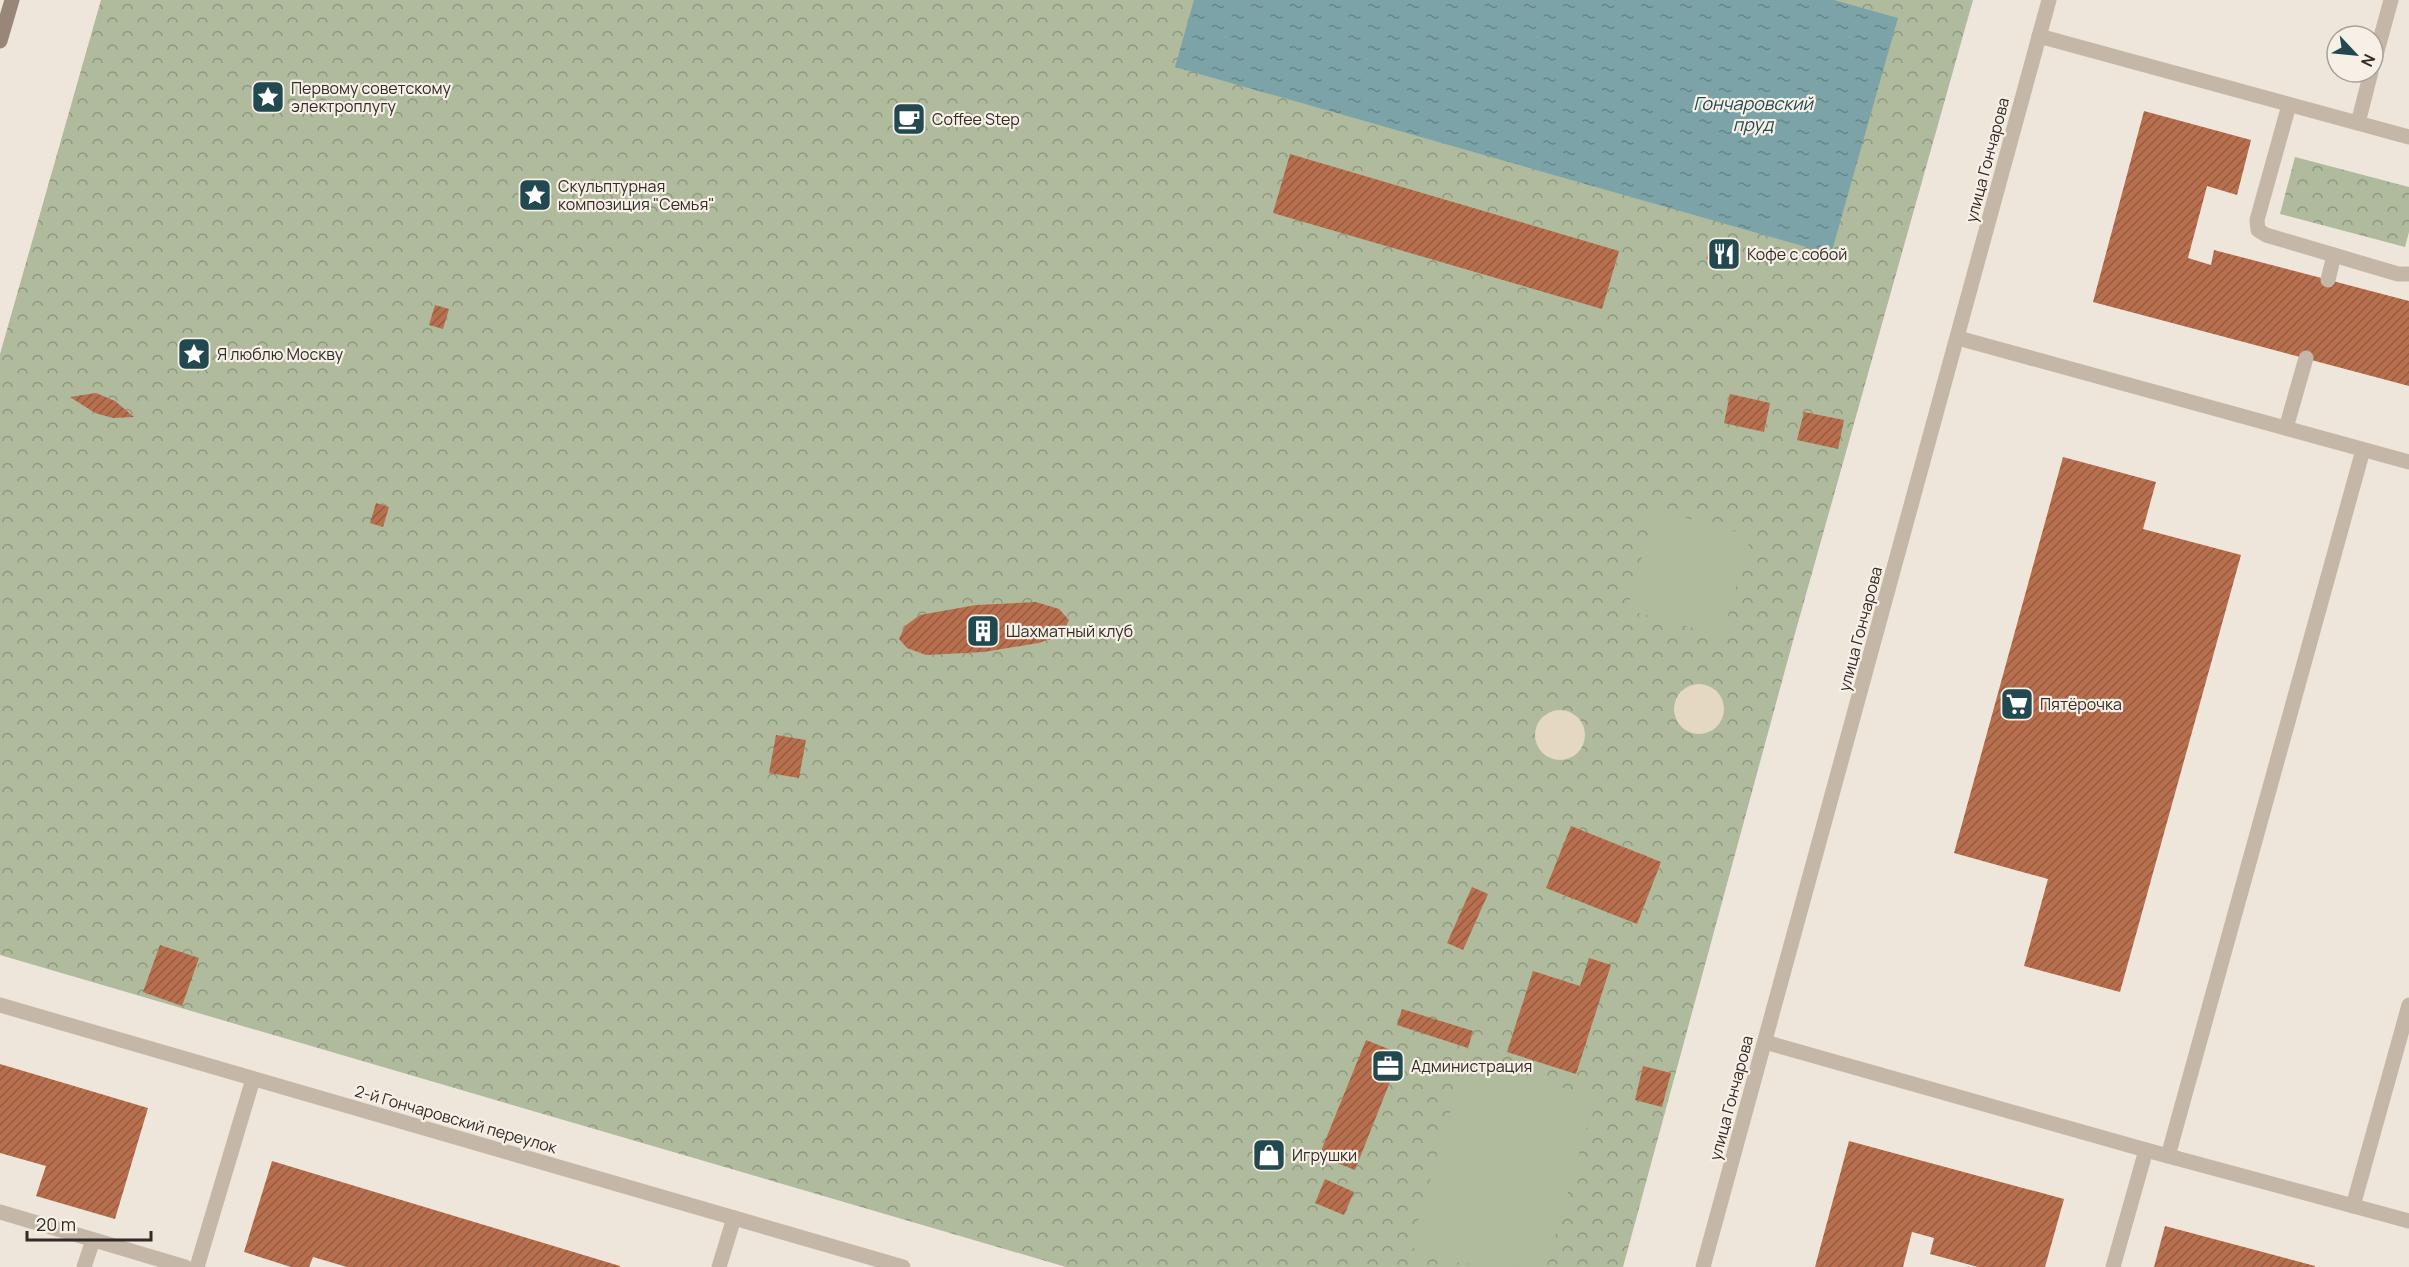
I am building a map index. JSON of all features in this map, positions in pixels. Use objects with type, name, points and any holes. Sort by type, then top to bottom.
[{"type":"main road","points":[[0,41],[12,0]]},
{"type":"street","name":"улица Гончарова","points":[[1703,1267],[2049,0]]},
{"type":"street","points":[[2384,24],[2391,0]]},
{"type":"street","points":[[2039,36],[2409,137]]},
{"type":"street","points":[[2358,123],[2369,84]]},
{"type":"street","points":[[2289,105],[2257,220],[2258,230],[2266,235],[2398,274],[2409,274]]},
{"type":"street","points":[[2328,280],[2334,255]]},
{"type":"street","points":[[1958,338],[2409,462]]},
{"type":"street","points":[[2286,428],[2306,358]]},
{"type":"street","points":[[2168,1156],[2363,450]]},
{"type":"street","name":"2-й Гончаровский переулок","points":[[0,1005],[903,1267]]},
{"type":"street","points":[[2353,1206],[2409,1005]]},
{"type":"street","points":[[1765,1042],[2146,1150],[2409,1221]]},
{"type":"street","points":[[197,1267],[253,1079]]},
{"type":"street","points":[[2114,1267],[2146,1150]]},
{"type":"street","points":[[0,1212],[185,1267]]},
{"type":"street","points":[[719,1267],[734,1218]]},
{"type":"street","points":[[84,1267],[93,1240]]},
{"type":"green space","points":[[101,0],[1973,0],[1794,637],[1623,1267],[1066,1267],[0,955],[0,354]]},
{"type":"green space","points":[[2295,157],[2409,187],[2409,232],[2405,247],[2280,214]]},
{"type":"green space","points":[[1655,509],[1751,536],[1722,636],[1627,610]]},
{"type":"green space","points":[[1478,1063],[1581,1093],[1589,1098],[1592,1110],[1546,1267],[1452,1262],[1419,1252],[1411,1245],[1462,1072],[1469,1064]]},
{"type":"shaded area","points":[[1699,684],[1713,688],[1720,695],[1724,709],[1720,723],[1713,730],[1699,734],[1685,730],[1678,723],[1674,709],[1678,695],[1685,688]]},
{"type":"shaded area","points":[[1560,710],[1574,714],[1581,721],[1585,735],[1581,749],[1574,756],[1560,760],[1546,756],[1539,749],[1535,735],[1539,721],[1546,714]]},
{"type":"water","name":"Гончаровский пруд","points":[[1194,0],[1834,0],[1898,18],[1831,254],[1175,67]]},
{"type":"building","points":[[910,111],[916,114],[919,120],[916,126],[910,129],[904,126],[901,120],[904,114]]},
{"type":"building","points":[[2144,111],[2251,140],[2237,195],[2207,186],[2188,258],[2211,265],[2214,250],[2409,301],[2409,386],[2093,302]]},
{"type":"building","points":[[1290,154],[1619,251],[1602,309],[1273,213]]},
{"type":"building","name":"Кофе с собой","points":[[1713,239],[1741,249],[1735,268],[1706,259]]},
{"type":"building","points":[[435,305],[449,309],[443,329],[429,325]]},
{"type":"building","points":[[96,393],[115,401],[134,417],[113,418],[95,413],[70,397]]},
{"type":"building","points":[[1730,394],[1770,403],[1764,432],[1724,423]]},
{"type":"building","points":[[1804,412],[1844,420],[1838,449],[1797,440]]},
{"type":"building","points":[[2063,457],[2156,482],[2143,529],[2241,555],[2120,992],[2024,966],[2048,879],[1954,853]]},
{"type":"building","points":[[376,503],[389,507],[383,527],[370,523]]},
{"type":"building","name":"Шахматный клуб","points":[[1036,602],[1059,609],[1069,620],[1061,636],[1038,643],[984,652],[926,655],[907,648],[899,639],[905,626],[920,615],[976,605]]},
{"type":"building","points":[[776,735],[806,740],[799,778],[769,773]]},
{"type":"building","points":[[1571,826],[1661,862],[1637,924],[1546,888]]},
{"type":"building","points":[[1472,887],[1488,894],[1463,950],[1447,943]]},
{"type":"building","points":[[160,945],[199,958],[182,1006],[143,992]]},
{"type":"building","points":[[1589,958],[1611,965],[1576,1074],[1507,1052],[1533,971],[1580,986]]},
{"type":"building","points":[[1402,1009],[1473,1031],[1468,1048],[1397,1025]]},
{"type":"building","points":[[1366,1040],[1401,1054],[1355,1170],[1319,1156]]},
{"type":"building","points":[[0,1064],[148,1108],[115,1219],[36,1196],[46,1166],[0,1153]]},
{"type":"building","points":[[1643,1066],[1671,1073],[1662,1107],[1635,1100]]},
{"type":"building","points":[[1849,1141],[2064,1199],[2045,1267],[1978,1267],[1930,1254],[1934,1238],[1912,1232],[1903,1267],[1815,1267]]},
{"type":"building","points":[[1264,1146],[1279,1154],[1274,1163],[1260,1155]]},
{"type":"building","points":[[272,1161],[620,1267],[347,1267],[313,1257],[309,1267],[291,1267],[244,1252]]},
{"type":"building","points":[[1325,1179],[1354,1192],[1344,1215],[1315,1203]]},
{"type":"building","points":[[2165,1226],[2315,1266],[2315,1267],[2154,1267]]},
{"type":"place","name":"Первому советскому электроплугу","points":[[268,97]]},
{"type":"place","name":"Coffee Step","points":[[909,119]]},
{"type":"place","name":"Скульптурная композиция \"Семья\"","points":[[535,195]]},
{"type":"place","name":"Кофе с собой","points":[[1724,254]]},
{"type":"place","name":"Я люблю Москву","points":[[194,354]]},
{"type":"place","name":"Шахматный клуб","points":[[983,631]]},
{"type":"place","name":"Пятёрочка","points":[[2017,704]]},
{"type":"place","name":"Администрация","points":[[1388,1066]]},
{"type":"place","name":"Игрушки","points":[[1269,1155]]}]
